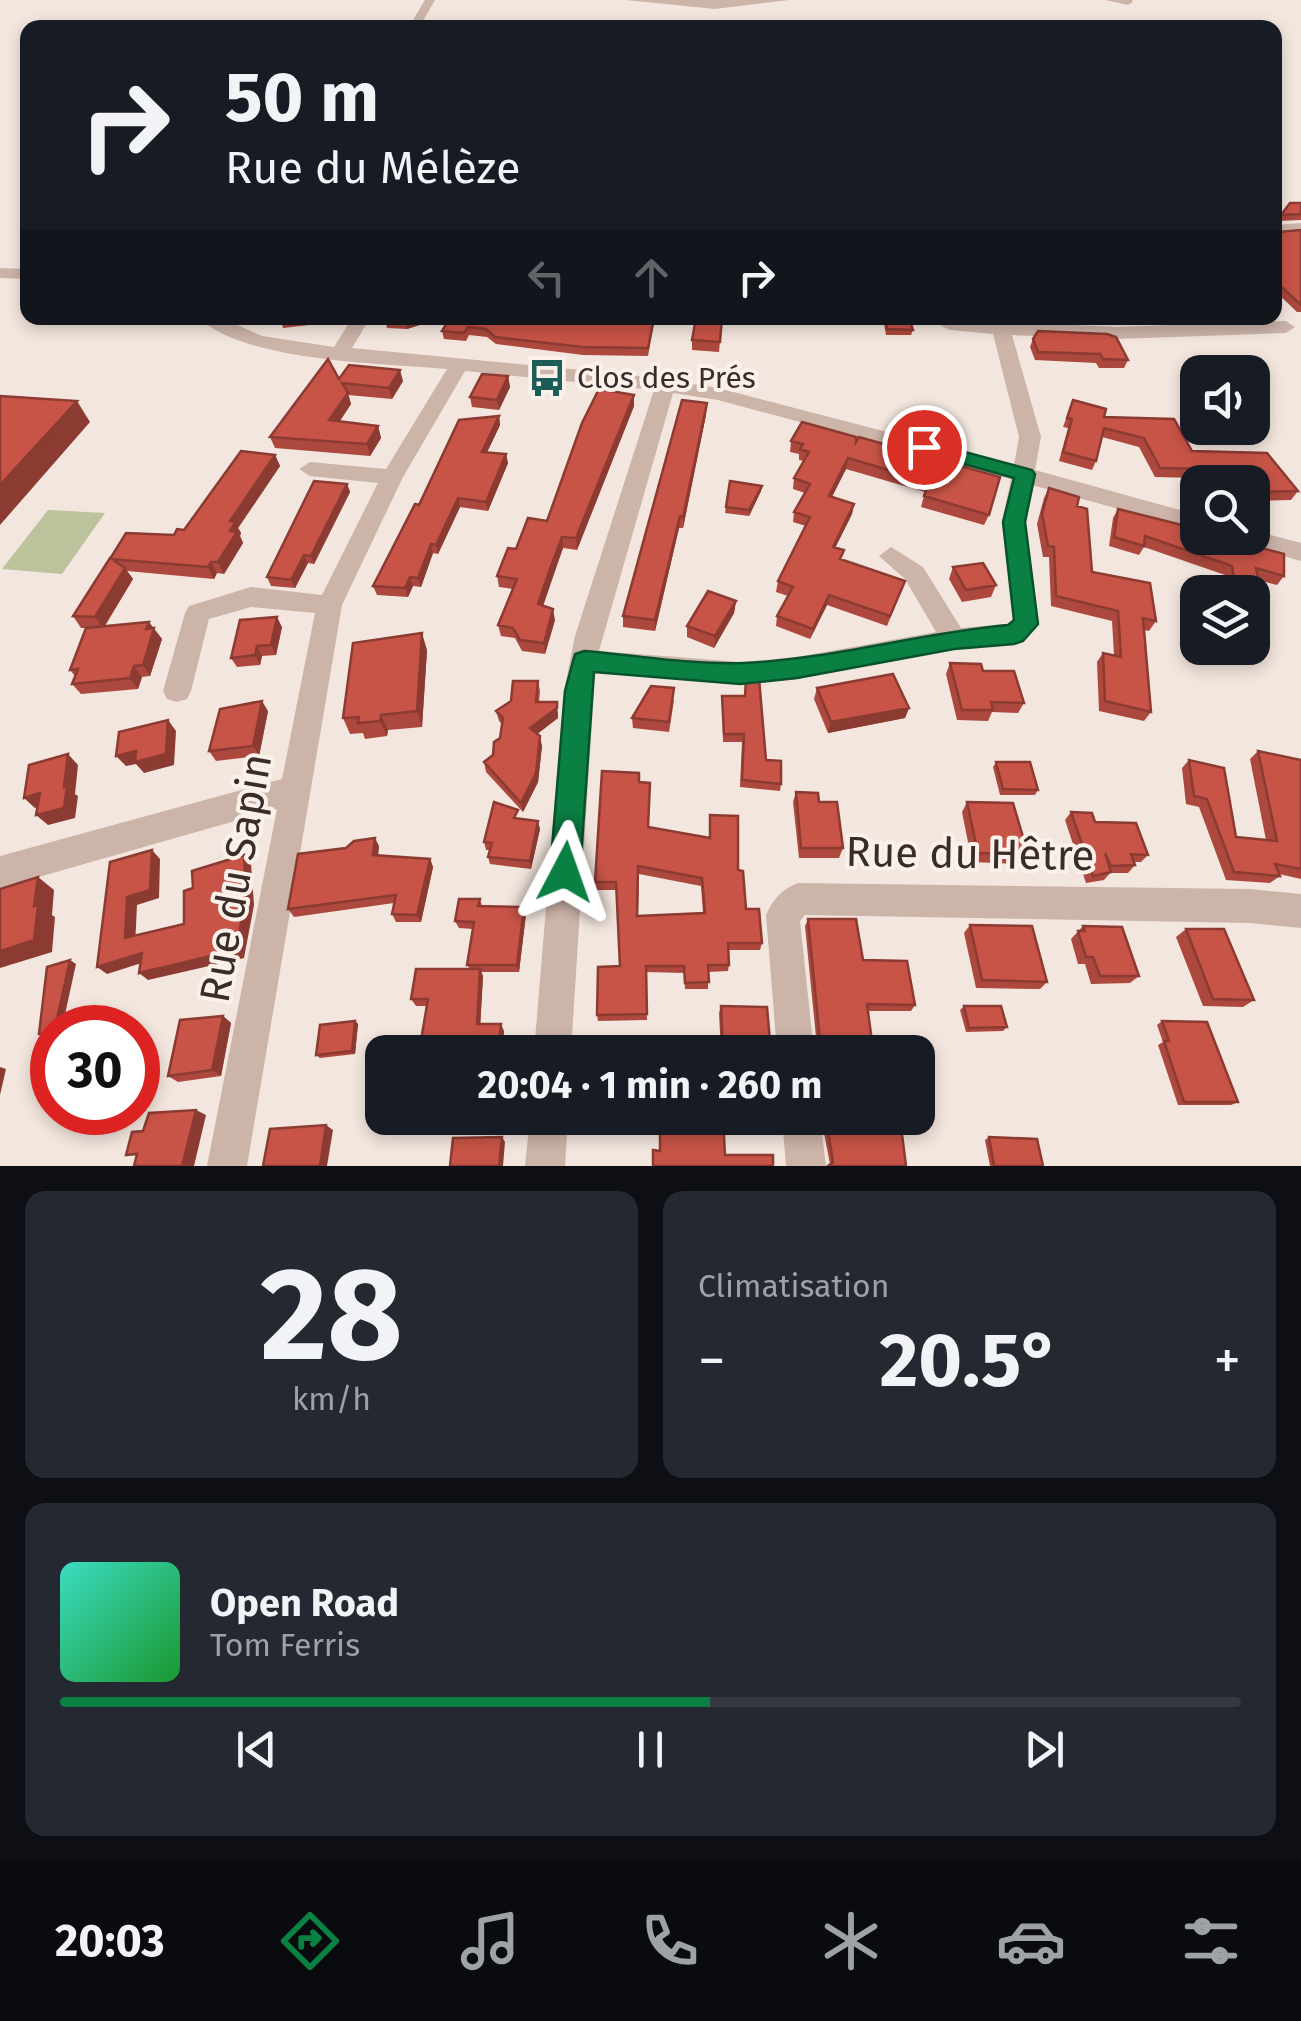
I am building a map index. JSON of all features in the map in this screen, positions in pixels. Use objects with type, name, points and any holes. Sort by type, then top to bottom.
[{"type":"street","points":[[631,0],[724,6],[784,0]]},
{"type":"street","points":[[1110,0],[1128,2]]},
{"type":"street","points":[[223,325],[256,340],[340,353],[718,394],[1180,518]]},
{"type":"street","points":[[340,353],[358,325]]},
{"type":"street","points":[[950,325],[1117,332],[1287,328]]},
{"type":"street","points":[[584,661],[740,674],[797,668],[954,639],[1014,634],[1026,624],[1014,522],[1030,437],[1001,329]]},
{"type":"street","name":"Rue du Sapin","points":[[227,1166],[329,605],[392,477],[459,365]]},
{"type":"street","points":[[554,1035],[578,691],[666,386]]},
{"type":"street","points":[[310,469],[392,477]]},
{"type":"street","points":[[1270,544],[1301,552]]},
{"type":"street","points":[[891,556],[914,572],[954,639]]},
{"type":"street","points":[[177,691],[198,613],[250,597],[329,605]]},
{"type":"street","points":[[0,872],[294,790]]},
{"type":"street","name":"Rue du Hêtre","points":[[794,1035],[783,915],[798,898],[1229,906],[1301,911]]},
{"type":"street","points":[[546,1166],[548,1135]]},
{"type":"street","points":[[803,1135],[806,1166]]},
{"type":"green space","points":[[48,510],[105,513],[62,574],[2,569]]},
{"type":"building","points":[[1290,203],[1301,203],[1301,214],[1282,214]]},
{"type":"building","points":[[1301,230],[1301,305],[1282,287],[1282,232]]},
{"type":"building","points":[[446,325],[653,325],[648,348],[582,347],[495,337],[486,329],[468,327],[464,333],[442,331]]},
{"type":"building","points":[[695,325],[721,325],[720,342],[692,340]]},
{"type":"building","points":[[886,325],[911,325],[913,330],[887,329]]},
{"type":"building","points":[[1038,331],[1107,334],[1116,337],[1128,360],[1103,359],[1100,354],[1038,352],[1033,339]]},
{"type":"building","points":[[328,359],[339,379],[349,365],[400,370],[389,388],[342,383],[348,393],[329,420],[378,426],[367,444],[270,437]]},
{"type":"building","points":[[482,374],[508,376],[497,400],[470,397]]},
{"type":"building","points":[[599,389],[634,395],[576,538],[562,537],[550,569],[538,604],[553,609],[544,643],[520,640],[513,628],[498,625],[517,579],[497,576],[508,548],[516,549],[528,518],[547,521],[582,423]]},
{"type":"building","points":[[0,396],[77,401],[0,485]]},
{"type":"building","points":[[682,400],[707,403],[683,517],[680,516],[655,620],[623,616]]},
{"type":"building","points":[[1073,400],[1106,409],[1104,417],[1174,419],[1180,430],[1180,445],[1189,445],[1192,451],[1267,453],[1298,491],[1270,492],[1270,465],[1160,468],[1144,438],[1104,428],[1096,461],[1063,452],[1072,419],[1067,418]]},
{"type":"building","points":[[499,416],[482,452],[506,454],[486,502],[458,498],[436,545],[431,544],[418,578],[410,577],[405,588],[373,586],[415,504],[419,505],[459,420]]},
{"type":"building","points":[[802,422],[856,437],[856,442],[859,437],[1000,477],[989,515],[924,496],[929,482],[848,458],[829,496],[854,504],[833,547],[844,550],[840,559],[905,581],[890,616],[829,595],[813,629],[777,616],[793,587],[778,581],[810,517],[794,512],[810,484],[794,478],[809,452],[800,449],[803,444],[791,441]]},
{"type":"building","points":[[241,451],[275,455],[230,521],[235,522],[230,531],[237,532],[218,562],[211,562],[208,567],[110,559],[126,533],[174,535],[177,529],[184,530]]},
{"type":"building","points":[[314,481],[347,484],[311,556],[304,555],[291,580],[267,577]]},
{"type":"building","points":[[730,481],[762,486],[749,510],[726,507]]},
{"type":"building","points":[[1049,488],[1079,497],[1077,506],[1087,509],[1092,572],[1150,583],[1156,621],[1143,618],[1151,712],[1105,701],[1103,653],[1121,657],[1118,611],[1056,596],[1054,547],[1048,546],[1042,514]]},
{"type":"building","points":[[1118,509],[1180,524],[1180,548],[1145,536],[1144,546],[1114,537]]},
{"type":"building","points":[[1270,550],[1284,554],[1284,576],[1256,568],[1257,575],[1233,575],[1232,566],[1200,555],[1270,555]]},
{"type":"building","points":[[110,558],[125,568],[95,617],[73,616]]},
{"type":"building","points":[[983,563],[996,585],[966,590],[953,567]]},
{"type":"building","points":[[708,591],[736,601],[715,636],[687,626]]},
{"type":"building","points":[[277,617],[271,645],[257,646],[255,655],[231,658],[240,620]]},
{"type":"building","points":[[149,622],[146,629],[154,628],[143,665],[134,666],[130,678],[72,684],[78,669],[70,670],[86,628]]},
{"type":"building","points":[[422,633],[417,711],[381,715],[380,721],[358,723],[359,717],[343,718],[353,643]]},
{"type":"building","points":[[950,663],[981,664],[983,671],[1014,671],[1024,703],[991,702],[993,710],[962,710]]},
{"type":"building","points":[[893,674],[909,708],[831,722],[817,688]]},
{"type":"building","points":[[759,678],[766,760],[781,761],[781,784],[742,780],[744,734],[724,734],[722,696],[745,696],[746,679]]},
{"type":"building","points":[[513,681],[538,681],[536,702],[557,702],[557,708],[530,728],[540,736],[536,773],[521,803],[484,762],[493,755],[494,742],[500,738],[503,718],[496,711],[511,701]]},
{"type":"building","points":[[651,686],[674,688],[669,722],[632,718]]},
{"type":"building","points":[[262,701],[253,746],[209,751],[220,709]]},
{"type":"building","points":[[168,720],[166,754],[135,762],[136,751],[116,756],[119,732]]},
{"type":"building","points":[[1258,751],[1301,760],[1301,869],[1275,864],[1280,876],[1234,872],[1207,799],[1194,796],[1189,760],[1224,768],[1236,837],[1277,841]]},
{"type":"building","points":[[68,754],[64,808],[36,815],[40,793],[24,798],[29,765]]},
{"type":"building","points":[[996,762],[1030,762],[1038,790],[1003,789]]},
{"type":"building","points":[[602,771],[639,773],[639,782],[650,783],[648,827],[710,838],[710,815],[738,816],[738,870],[743,871],[746,909],[759,909],[762,943],[728,943],[729,965],[708,965],[709,982],[685,983],[684,966],[646,966],[647,1014],[597,1015],[598,967],[620,966],[616,882],[595,882]],"holes":[[[638,866],[702,878],[705,913],[637,916]]]},
{"type":"building","points":[[796,792],[818,793],[819,802],[837,802],[843,848],[801,848]]},
{"type":"building","points":[[494,802],[518,810],[514,818],[538,821],[530,861],[488,857],[492,843],[484,842]]},
{"type":"building","points":[[967,802],[1013,803],[1028,854],[978,853]]},
{"type":"building","points":[[1071,812],[1092,813],[1095,822],[1136,823],[1148,855],[1131,854],[1135,865],[1111,866],[1105,853],[1111,872],[1093,876]]},
{"type":"building","points":[[375,838],[373,855],[430,859],[417,915],[392,914],[396,895],[288,909],[298,854],[346,848],[354,841]]},
{"type":"building","points":[[152,850],[150,890],[127,897],[125,938],[184,924],[184,891],[193,888],[192,871],[244,855],[246,897],[236,950],[139,973],[142,953],[97,967],[110,862]]},
{"type":"building","points":[[38,877],[34,940],[0,951],[0,889]]},
{"type":"building","points":[[459,899],[480,899],[478,906],[524,907],[517,965],[467,965],[474,922],[455,921]]},
{"type":"building","points":[[808,919],[856,919],[863,960],[907,961],[915,1005],[867,1004],[871,1035],[819,1035]]},
{"type":"building","points":[[970,925],[1032,926],[1047,982],[982,980]]},
{"type":"building","points":[[1083,926],[1122,927],[1139,976],[1100,976],[1093,957],[1086,957],[1078,931],[1085,931]]},
{"type":"building","points":[[1186,929],[1224,929],[1254,1000],[1213,999]]},
{"type":"building","points":[[70,960],[60,1005],[42,1005],[47,967]]},
{"type":"building","points":[[416,969],[480,969],[477,1024],[501,1024],[500,1035],[422,1035],[428,999],[411,999]]},
{"type":"building","points":[[721,1006],[767,1007],[769,1035],[722,1035]]},
{"type":"building","points":[[964,1006],[1001,1006],[1007,1027],[969,1028]]},
{"type":"building","points":[[223,1016],[212,1070],[168,1076],[180,1020]]},
{"type":"building","points":[[355,1021],[352,1051],[316,1055],[320,1025]]},
{"type":"building","points":[[1162,1021],[1207,1022],[1238,1102],[1184,1102],[1164,1041],[1169,1041]]},
{"type":"building","points":[[196,1110],[182,1166],[134,1166],[137,1154],[126,1155],[131,1135],[160,1135],[160,1112]]},
{"type":"building","points":[[326,1125],[320,1166],[263,1166],[270,1129]]},
{"type":"building","points":[[660,1135],[724,1135],[725,1155],[773,1155],[773,1166],[653,1166],[653,1150],[660,1151]]},
{"type":"building","points":[[829,1135],[902,1135],[906,1166],[828,1166],[833,1162]]},
{"type":"building","points":[[502,1137],[499,1166],[450,1166],[453,1138]]},
{"type":"building","points":[[989,1137],[1037,1139],[1043,1166],[994,1166]]},
{"type":"place","name":"Clos des Prés","points":[[547,378]]},
{"type":"route","points":[[565,872],[578,691],[584,661],[740,674],[797,668],[954,639],[1014,634],[1026,624],[1014,522],[1025,474],[924,447]]}]
